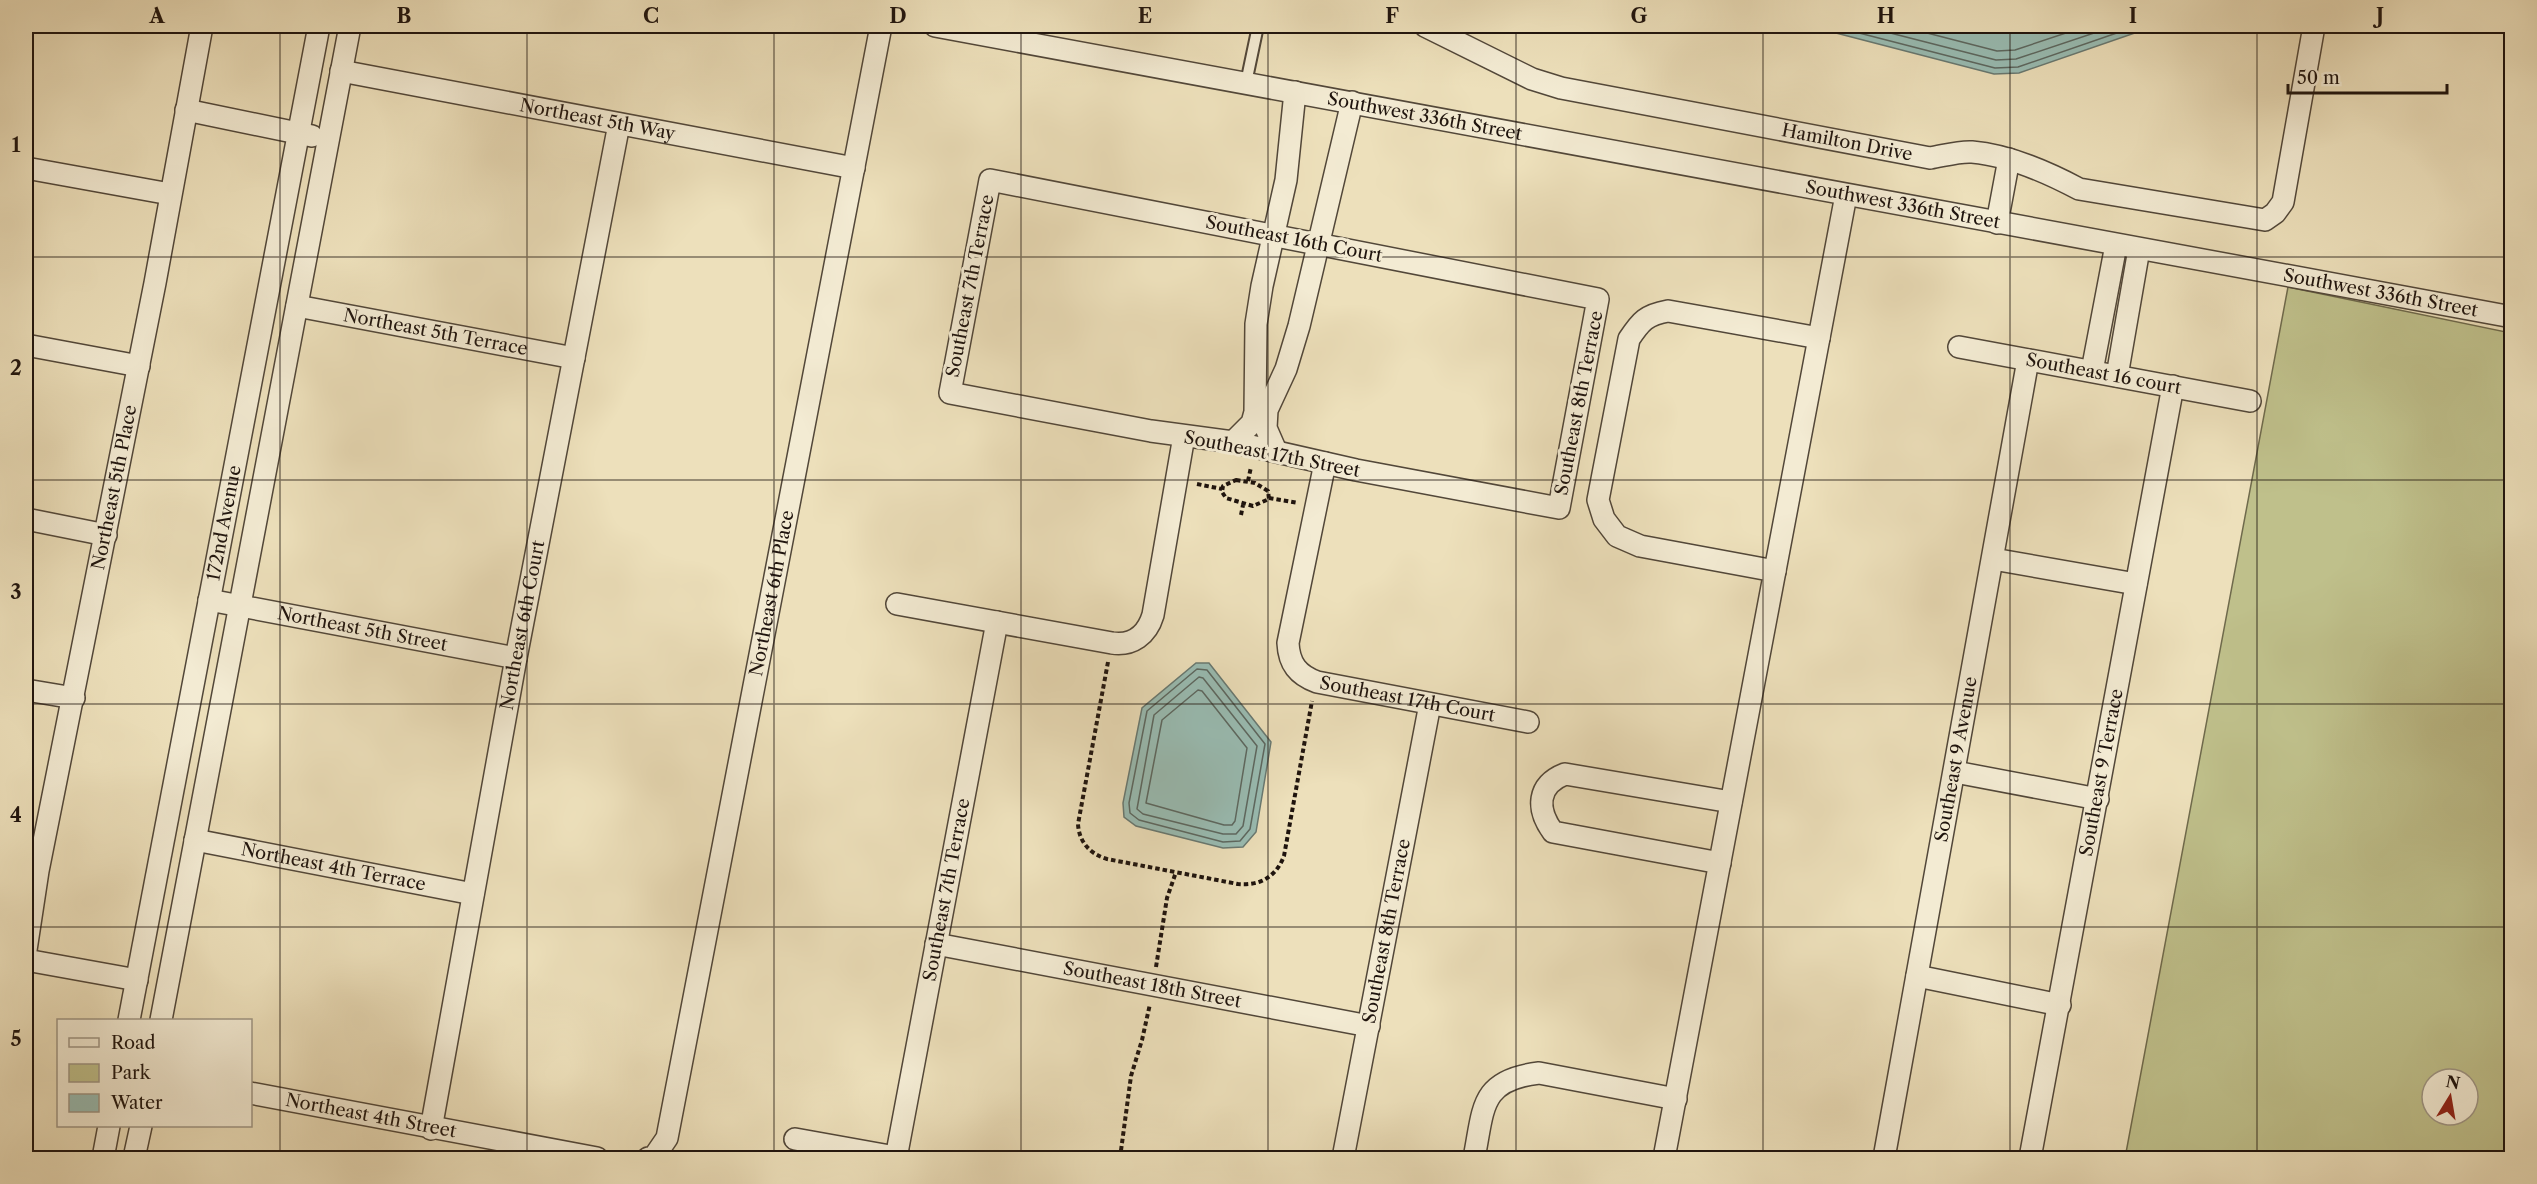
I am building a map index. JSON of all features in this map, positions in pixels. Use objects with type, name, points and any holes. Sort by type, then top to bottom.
[{"type":"street","name":"Northeast 5th Place","points":[[26,950],[32,869],[74,699],[202,26]]},
{"type":"street","name":"172nd Avenue","points":[[129,1019],[319,26]]},
{"type":"street","name":"172nd Avenue","points":[[161,1019],[350,26]]},
{"type":"street","name":"Northeast 6th Place","points":[[651,1158],[667,1138],[881,26]]},
{"type":"street","name":"Southwest 336th Street","points":[[935,26],[2511,317]]},
{"type":"street","name":"Hamilton Drive","points":[[1425,26],[1532,79],[1561,88],[1930,158],[1970,152],[2009,159],[2056,177],[2079,189],[2265,220],[2275,213],[2283,202],[2314,26]]},
{"type":"street","name":"Northeast 5th Way","points":[[341,71],[854,168]]},
{"type":"street","points":[[1233,442],[1247,430],[1253,418],[1256,403],[1255,346],[1259,301],[1286,180],[1295,92]]},
{"type":"street","points":[[1276,451],[1266,428],[1267,410],[1290,356],[1352,102]]},
{"type":"street","points":[[186,110],[328,140]]},
{"type":"street","name":"Northeast 6th Court","points":[[431,1129],[516,658],[619,124]]},
{"type":"street","points":[[1997,223],[2009,159]]},
{"type":"street","points":[[26,168],[170,194]]},
{"type":"street","name":"Southeast 16th Court","points":[[990,180],[1598,299]]},
{"type":"street","name":"Southeast 7th Terrace","points":[[950,393],[990,180]]},
{"type":"street","points":[[1664,1158],[1846,195]]},
{"type":"street","points":[[2092,371],[2116,245]]},
{"type":"street","points":[[2117,376],[2139,249]]},
{"type":"street","name":"Southeast 8th Terrace","points":[[1559,508],[1598,299]]},
{"type":"street","name":"Northeast 5th Terrace","points":[[297,306],[574,358]]},
{"type":"street","points":[[1775,571],[1640,546],[1617,536],[1604,519],[1598,500],[1629,339],[1638,325],[1651,314],[1668,311],[1819,338]]},
{"type":"street","points":[[26,345],[139,366]]},
{"type":"street","points":[[1255,346],[1267,360],[1280,361],[1290,356]]},
{"type":"street","name":"Southeast 16 court","points":[[1959,346],[2250,401]]},
{"type":"street","name":"Southeast 9 Avenue","points":[[1884,1158],[1956,772],[2028,360]]},
{"type":"street","name":"Southeast 9 Terrace","points":[[2030,1158],[2173,386]]},
{"type":"street","name":"Southeast 17th Street","points":[[950,393],[1184,436],[1233,442],[1325,463],[1559,508]]},
{"type":"street","points":[[897,604],[1112,644],[1135,640],[1146,630],[1153,615],[1184,436]]},
{"type":"street","name":"Southeast 17th Court","points":[[1325,463],[1288,644],[1293,666],[1300,674],[1317,682],[1528,722]]},
{"type":"street","points":[[26,519],[106,535]]},
{"type":"street","points":[[1993,559],[2136,584]]},
{"type":"street","name":"Northeast 5th Street","points":[[209,600],[516,658]]},
{"type":"street","name":"Southeast 7th Terrace","points":[[899,1158],[936,944],[997,622]]},
{"type":"street","points":[[26,690],[74,699]]},
{"type":"street","name":"Southeast 8th Terrace","points":[[1343,1158],[1430,704]]},
{"type":"street","points":[[1956,772],[2098,799]]},
{"type":"street","points":[[1720,863],[1553,831],[1545,820],[1541,804],[1545,788],[1555,778],[1565,774],[1731,802]]},
{"type":"street","name":"Northeast 4th Terrace","points":[[195,840],[473,894]]},
{"type":"street","name":"Southeast 18th Street","points":[[936,944],[1369,1026]]},
{"type":"street","points":[[26,960],[137,980]]},
{"type":"street","points":[[1917,976],[2060,1005]]},
{"type":"street","points":[[1474,1158],[1484,1105],[1494,1089],[1505,1080],[1520,1075],[1539,1073],[1676,1099]]},
{"type":"street","name":"Northeast 4th Street","points":[[252,1093],[431,1129],[597,1158]]},
{"type":"street","points":[[103,1158],[109,1127]]},
{"type":"street","points":[[134,1158],[141,1127]]},
{"type":"street","points":[[795,1139],[899,1158]]},
{"type":"lane","points":[[1246,83],[1258,26]]},
{"type":"path","points":[[1248,481],[1251,464]]},
{"type":"path","points":[[1222,489],[1225,484],[1232,481],[1248,481],[1265,488],[1269,498]]},
{"type":"path","points":[[1193,483],[1222,489]]},
{"type":"path","points":[[1222,489],[1226,498],[1243,505],[1258,505],[1265,503],[1269,498]]},
{"type":"path","points":[[1269,498],[1299,504]]},
{"type":"path","points":[[1241,515],[1243,505]]},
{"type":"path","points":[[1110,655],[1079,816],[1079,834],[1089,849],[1101,857],[1251,885],[1264,881],[1278,868],[1284,856],[1312,701]]},
{"type":"path","points":[[1155,973],[1167,898],[1176,872]]},
{"type":"path","points":[[1120,1158],[1131,1076],[1142,1040],[1151,997]]},
{"type":"green space","points":[[2288,287],[2511,333],[2511,1158],[2125,1158]]},
{"type":"water","points":[[1809,26],[2155,26],[2019,73],[1994,74]]},
{"type":"water","points":[[1196,663],[1209,663],[1271,742],[1256,832],[1243,847],[1223,848],[1136,826],[1124,817],[1123,803],[1142,708]]}]
